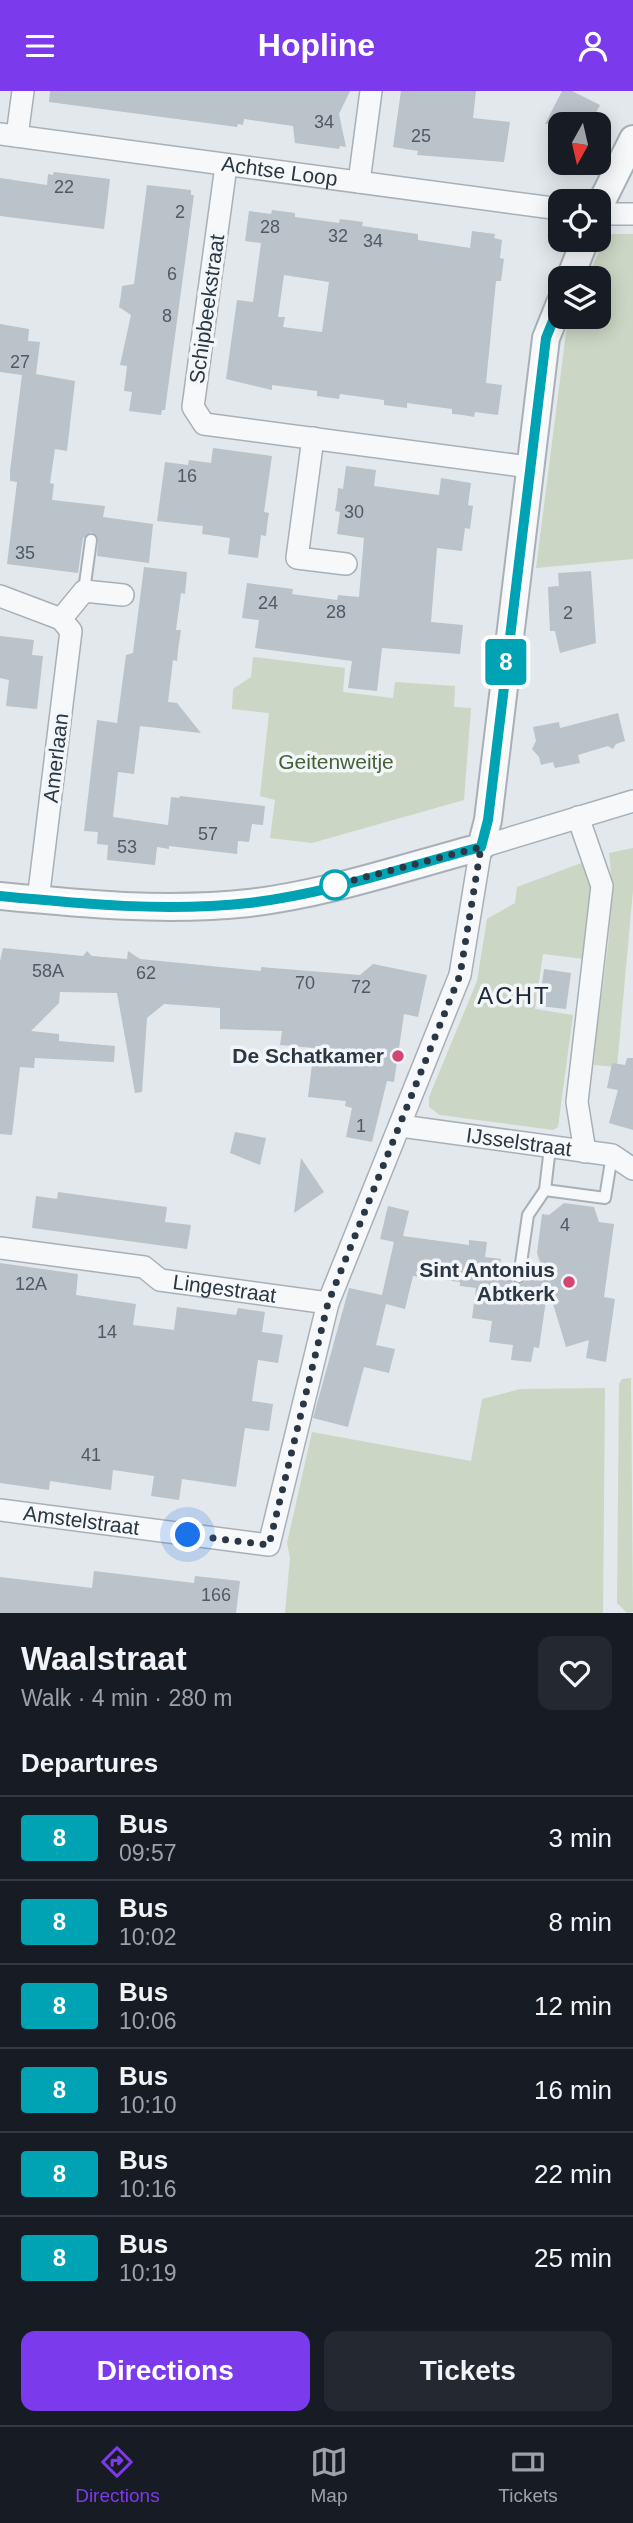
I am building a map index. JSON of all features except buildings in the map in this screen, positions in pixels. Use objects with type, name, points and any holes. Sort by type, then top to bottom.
[{"type":"street","points":[[9,135],[23,91]]},
{"type":"street","points":[[359,182],[371,91]]},
{"type":"street","name":"Achtse Loop","points":[[9,135],[548,207]]},
{"type":"street","points":[[608,189],[633,139]]},
{"type":"street","name":"Schipbeekstraat","points":[[226,166],[193,407],[204,424],[529,467]]},
{"type":"street","points":[[611,214],[633,214]]},
{"type":"street","points":[[481,847],[488,820],[529,467],[546,338],[550,329]]},
{"type":"street","points":[[313,438],[297,558],[346,564]]},
{"type":"street","points":[[0,596],[61,619],[85,591],[122,595]]},
{"type":"street","name":"Amerlaan","points":[[38,899],[71,631],[61,619]]},
{"type":"street","points":[[0,896],[177,909],[251,903],[337,885],[481,847],[633,801]]},
{"type":"street","points":[[578,817],[602,886],[578,1102],[585,1152]]},
{"type":"street","name":"Amstelstraat","points":[[0,1510],[269,1545],[328,1303],[460,975],[481,847]]},
{"type":"street","name":"IJsselstraat","points":[[401,1126],[611,1155],[633,1169]]},
{"type":"street","name":"Lingestraat","points":[[0,1248],[144,1267],[160,1280],[328,1303]]},
{"type":"lane","points":[[85,591],[91,540]]},
{"type":"lane","points":[[519,1277],[528,1215],[545,1190],[550,1147]]},
{"type":"lane","points":[[545,1190],[605,1198],[611,1155]]},
{"type":"green space","points":[[611,234],[633,234],[633,559],[536,568],[566,329],[611,329],[611,266],[592,266],[599,252],[611,252]]},
{"type":"green space","name":"Geitenweitje","points":[[253,657],[345,668],[343,692],[393,698],[395,682],[455,686],[454,707],[471,708],[464,800],[312,843],[270,838],[275,800],[260,796],[269,713],[232,709],[233,689],[251,677]]},
{"type":"green space","points":[[633,848],[633,890],[617,1067],[594,1065],[611,906],[609,853]]},
{"type":"green space","points":[[584,862],[593,884],[584,959],[543,954],[535,1009],[573,1015],[558,1127],[553,1130],[440,1115],[429,1107],[429,1097],[477,981],[487,919],[515,903],[517,887]]},
{"type":"green space","points":[[631,1378],[633,1612],[627,1613],[617,1603],[619,1384],[622,1379]]},
{"type":"green space","points":[[605,1388],[603,1613],[285,1613],[290,1558],[287,1543],[312,1432],[471,1461],[482,1399],[520,1389]]},
{"type":"bus line","name":"8","points":[[0,896],[177,909],[251,903],[337,885],[481,847],[488,820],[529,467],[546,338],[550,329]]},
{"type":"place","name":"De Schatkamer","points":[[398,1056]]},
{"type":"place","name":"Sint Antonius Abtkerk","points":[[569,1282]]},
{"type":"district","name":"ACHT","points":[[514,996]]},
{"type":"route","points":[[188,1535],[269,1545],[328,1303],[460,975],[481,847],[335,885]]}]
